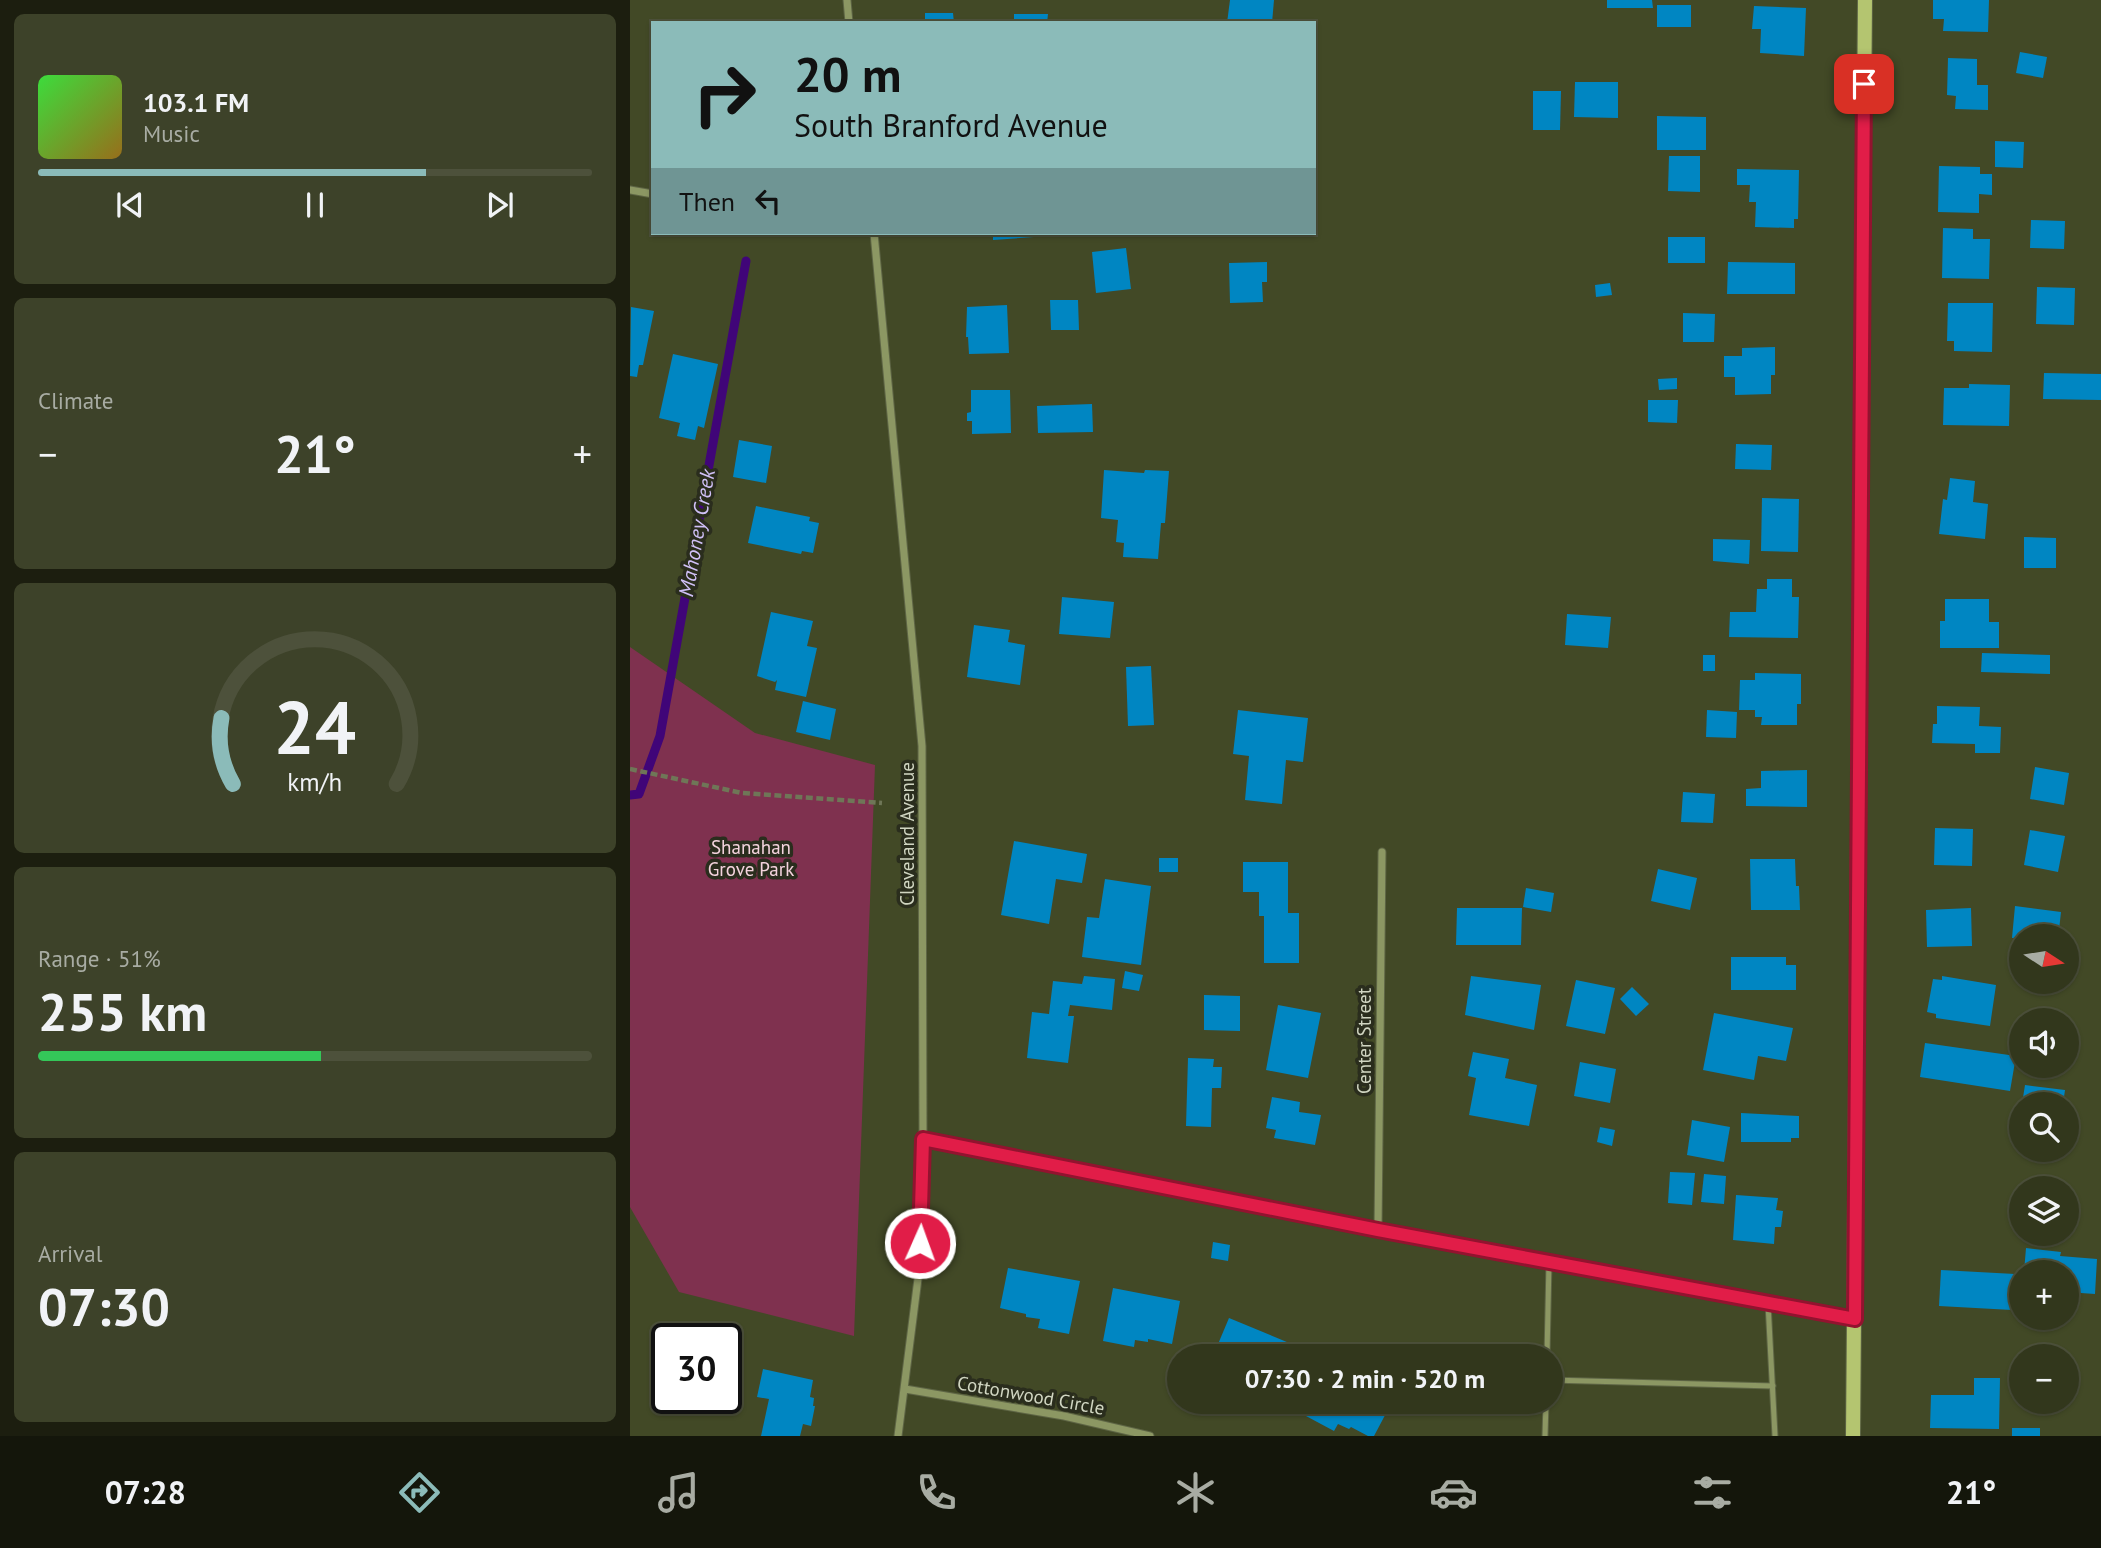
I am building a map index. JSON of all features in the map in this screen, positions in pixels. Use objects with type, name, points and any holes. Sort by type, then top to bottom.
[{"type":"street","points":[[847,0],[849,21]]},
{"type":"street","points":[[1853,1436],[1865,0]]},
{"type":"street","points":[[630,190],[651,194]]},
{"type":"street","name":"Cleveland Avenue","points":[[874,235],[922,746],[923,1139],[920,1263],[898,1436]]},
{"type":"street","name":"Center Street","points":[[1378,1230],[1382,852]]},
{"type":"street","points":[[923,1139],[1378,1230],[1855,1319]]},
{"type":"street","name":"Cottonwood Circle","points":[[905,1389],[1064,1416],[1150,1436]]},
{"type":"lane","points":[[1547,1344],[1549,1262]]},
{"type":"lane","points":[[1768,1303],[1775,1436]]},
{"type":"lane","points":[[1563,1380],[1773,1387]]},
{"type":"lane","points":[[1545,1436],[1546,1414]]},
{"type":"path","points":[[630,769],[742,793],[881,803]]},
{"type":"green space","name":"Shanahan Grove Park","points":[[630,647],[755,733],[875,765],[854,1336],[679,1292],[630,1207]]},
{"type":"building","points":[[1230,0],[1274,0],[1272,21],[1227,21]]},
{"type":"building","points":[[1607,0],[1652,0],[1653,8],[1607,8]]},
{"type":"building","points":[[1933,0],[1989,0],[1988,32],[1943,31],[1944,19],[1933,19]]},
{"type":"building","points":[[1657,5],[1691,5],[1691,27],[1657,27]]},
{"type":"building","points":[[1754,6],[1806,8],[1804,56],[1760,53],[1761,29],[1752,29]]},
{"type":"building","points":[[925,13],[953,13],[954,21],[925,21]]},
{"type":"building","points":[[1014,14],[1048,14],[1047,21],[1014,21]]},
{"type":"building","points":[[2020,52],[2047,57],[2043,78],[2016,73]]},
{"type":"building","points":[[1948,58],[1977,59],[1977,85],[1988,85],[1988,110],[1955,109],[1956,96],[1947,95]]},
{"type":"building","points":[[1575,82],[1618,82],[1618,118],[1574,117]]},
{"type":"building","points":[[1533,91],[1561,91],[1560,130],[1533,130]]},
{"type":"building","points":[[1657,116],[1706,117],[1706,150],[1657,150]]},
{"type":"building","points":[[1995,141],[2024,142],[2023,168],[1995,167]]},
{"type":"building","points":[[1669,156],[1700,156],[1700,192],[1668,191]]},
{"type":"building","points":[[1939,166],[1980,167],[1980,174],[1992,174],[1992,195],[1979,194],[1979,213],[1938,212]]},
{"type":"building","points":[[1737,169],[1799,170],[1798,219],[1794,219],[1794,228],[1755,227],[1756,202],[1749,202],[1750,185],[1737,185]]},
{"type":"building","points":[[2031,220],[2065,221],[2064,249],[2030,248]]},
{"type":"building","points":[[1943,228],[1973,229],[1973,239],[1990,239],[1989,279],[1942,278]]},
{"type":"building","points":[[993,235],[1062,235],[993,240]]},
{"type":"building","points":[[1668,237],[1705,237],[1705,263],[1668,263]]},
{"type":"building","points":[[1126,248],[1131,289],[1096,293],[1092,252]]},
{"type":"building","points":[[1267,262],[1267,282],[1262,282],[1263,302],[1230,303],[1229,263]]},
{"type":"building","points":[[1728,262],[1795,263],[1795,294],[1727,294]]},
{"type":"building","points":[[1610,283],[1612,295],[1596,297],[1595,285]]},
{"type":"building","points":[[2037,287],[2075,288],[2074,325],[2036,324]]},
{"type":"building","points":[[1050,300],[1078,300],[1079,330],[1051,330]]},
{"type":"building","points":[[1948,303],[1993,303],[1992,352],[1954,351],[1954,341],[1947,341]]},
{"type":"building","points":[[1007,305],[1009,353],[969,354],[966,337],[967,307]]},
{"type":"building","points":[[631,307],[654,311],[643,365],[639,365],[637,377],[630,376]]},
{"type":"building","points":[[1683,313],[1715,314],[1714,342],[1683,342]]},
{"type":"building","points":[[1775,347],[1775,375],[1771,375],[1771,394],[1735,395],[1735,377],[1724,377],[1724,356],[1742,356],[1742,348]]},
{"type":"building","points":[[673,354],[718,364],[704,428],[698,426],[695,440],[677,436],[680,423],[659,418]]},
{"type":"building","points":[[2044,373],[2101,374],[2101,400],[2043,399]]},
{"type":"building","points":[[1677,378],[1677,389],[1659,390],[1658,379]]},
{"type":"building","points":[[1969,384],[2010,385],[2009,426],[1943,425],[1944,388],[1969,388]]},
{"type":"building","points":[[971,390],[1010,390],[1011,433],[972,434],[972,421],[967,421],[967,413],[971,412]]},
{"type":"building","points":[[1648,400],[1678,400],[1677,423],[1648,422]]},
{"type":"building","points":[[1092,404],[1093,432],[1038,433],[1037,406]]},
{"type":"building","points":[[739,440],[772,446],[766,483],[733,477]]},
{"type":"building","points":[[1736,444],[1772,445],[1771,470],[1735,469]]},
{"type":"building","points":[[1104,470],[1144,473],[1145,470],[1169,471],[1165,523],[1161,523],[1158,559],[1123,557],[1124,543],[1116,542],[1118,520],[1101,518]]},
{"type":"building","points":[[1950,478],[1975,481],[1973,502],[1988,504],[1985,539],[1939,534],[1943,499],[1947,500]]},
{"type":"building","points":[[1762,498],[1799,499],[1798,552],[1761,551]]},
{"type":"building","points":[[756,506],[810,517],[809,521],[819,523],[813,553],[802,551],[801,554],[748,543]]},
{"type":"building","points":[[2024,537],[2056,538],[2056,568],[2024,568]]},
{"type":"building","points":[[1713,539],[1750,540],[1749,564],[1713,561]]},
{"type":"building","points":[[1767,579],[1792,579],[1792,597],[1799,597],[1798,638],[1729,637],[1730,612],[1756,612],[1757,589],[1767,589]]},
{"type":"building","points":[[1062,597],[1114,602],[1110,638],[1059,634]]},
{"type":"building","points":[[1945,599],[1989,599],[1989,622],[1999,622],[1999,648],[1940,648],[1940,621],[1945,621]]},
{"type":"building","points":[[771,612],[813,621],[807,646],[817,648],[806,697],[775,690],[777,680],[775,682],[757,676]]},
{"type":"building","points":[[1567,614],[1611,617],[1608,648],[1565,645]]},
{"type":"building","points":[[974,625],[1010,630],[1008,642],[1025,645],[1020,685],[967,677]]},
{"type":"building","points":[[1982,653],[2050,655],[2050,674],[1981,672]]},
{"type":"building","points":[[1703,655],[1715,655],[1715,671],[1703,671]]},
{"type":"building","points":[[1151,666],[1154,725],[1128,726],[1126,667]]},
{"type":"building","points":[[1755,673],[1801,674],[1801,704],[1797,704],[1797,725],[1761,725],[1762,717],[1755,717],[1755,710],[1739,710],[1740,680],[1755,680]]},
{"type":"building","points":[[803,701],[836,709],[830,740],[796,732]]},
{"type":"building","points":[[1937,706],[1980,707],[1979,726],[2001,727],[2000,753],[1975,753],[1975,744],[1932,743],[1933,724],[1937,724]]},
{"type":"building","points":[[1238,710],[1308,718],[1303,762],[1286,760],[1282,804],[1245,800],[1249,756],[1233,754]]},
{"type":"building","points":[[1707,710],[1737,712],[1736,738],[1706,737]]},
{"type":"building","points":[[2035,767],[2069,773],[2064,805],[2030,799]]},
{"type":"building","points":[[1807,770],[1807,807],[1746,806],[1746,789],[1761,788],[1761,771]]},
{"type":"building","points":[[1683,792],[1715,794],[1713,823],[1681,822]]},
{"type":"building","points":[[1935,828],[1973,829],[1972,866],[1934,865]]},
{"type":"building","points":[[2030,830],[2065,836],[2058,872],[2024,865]]},
{"type":"building","points":[[1014,841],[1087,854],[1082,883],[1056,879],[1049,924],[1001,915]]},
{"type":"building","points":[[1159,858],[1178,858],[1178,872],[1159,872]]},
{"type":"building","points":[[1750,859],[1795,859],[1800,910],[1751,910]]},
{"type":"building","points":[[1243,862],[1288,862],[1288,913],[1299,913],[1299,963],[1264,963],[1264,916],[1259,916],[1259,892],[1243,892]]},
{"type":"building","points":[[1658,869],[1697,878],[1690,910],[1651,901]]},
{"type":"building","points":[[1105,879],[1151,886],[1141,965],[1082,957],[1087,917],[1099,918]]},
{"type":"building","points":[[1526,888],[1554,893],[1551,912],[1523,907]]},
{"type":"building","points":[[2015,906],[2061,912],[2060,924],[2013,924]]},
{"type":"building","points":[[1457,908],[1522,908],[1521,945],[1456,945]]},
{"type":"building","points":[[1971,908],[1972,946],[1927,947],[1926,910]]},
{"type":"building","points":[[1731,957],[1786,957],[1786,965],[1796,965],[1796,990],[1731,990]]},
{"type":"building","points":[[1125,971],[1143,975],[1139,991],[1122,988]]},
{"type":"building","points":[[1084,976],[1115,979],[1112,1010],[1070,1005],[1068,1016],[1074,1016],[1068,1063],[1027,1058],[1032,1012],[1049,1014],[1053,981],[1082,984]]},
{"type":"building","points":[[1471,976],[1541,985],[1534,1030],[1465,1015]]},
{"type":"building","points":[[1942,976],[1996,985],[1990,1026],[1936,1018],[1936,1014],[1927,1012],[1933,979],[1942,980]]},
{"type":"building","points":[[1576,980],[1615,988],[1605,1034],[1566,1026]]},
{"type":"building","points":[[1632,987],[1649,1004],[1636,1016],[1620,999]]},
{"type":"building","points":[[1204,995],[1240,996],[1240,1031],[1204,1030]]},
{"type":"building","points":[[1278,1005],[1321,1013],[1308,1078],[1266,1070]]},
{"type":"building","points":[[1714,1013],[1793,1028],[1786,1061],[1758,1056],[1754,1080],[1703,1070]]},
{"type":"building","points":[[1925,1043],[2009,1055],[2009,1078],[2012,1078],[2010,1091],[1920,1077]]},
{"type":"building","points":[[1473,1052],[1509,1059],[1505,1078],[1537,1085],[1529,1126],[1469,1115],[1476,1078],[1468,1076]]},
{"type":"building","points":[[1188,1058],[1214,1059],[1213,1067],[1222,1067],[1221,1088],[1212,1088],[1211,1127],[1186,1126]]},
{"type":"building","points":[[1580,1062],[1616,1069],[1610,1103],[1574,1096]]},
{"type":"building","points":[[2025,1085],[2065,1090],[2065,1092],[2024,1092]]},
{"type":"building","points":[[1272,1097],[1300,1102],[1299,1112],[1321,1115],[1315,1145],[1274,1138],[1276,1130],[1266,1128]]},
{"type":"building","points":[[1741,1113],[1799,1116],[1799,1138],[1791,1138],[1791,1142],[1741,1142]]},
{"type":"building","points":[[1692,1120],[1730,1127],[1724,1162],[1687,1155]]},
{"type":"building","points":[[1600,1127],[1615,1130],[1612,1146],[1597,1142]]},
{"type":"building","points":[[1670,1172],[1695,1173],[1692,1205],[1668,1203]]},
{"type":"building","points":[[1704,1174],[1726,1176],[1724,1204],[1701,1202]]},
{"type":"building","points":[[1736,1195],[1778,1198],[1776,1210],[1783,1211],[1781,1227],[1775,1227],[1774,1244],[1733,1240]]},
{"type":"building","points":[[1213,1242],[1230,1245],[1228,1261],[1211,1258]]},
{"type":"building","points":[[2026,1248],[2061,1252],[2060,1256],[2097,1259],[2095,1294],[2079,1293],[2079,1260],[2025,1260]]},
{"type":"building","points":[[1008,1268],[1080,1281],[1069,1334],[1038,1328],[1040,1319],[1000,1308]]},
{"type":"building","points":[[1941,1270],[2009,1274],[2009,1310],[1939,1306]]},
{"type":"building","points":[[1113,1288],[1180,1301],[1172,1344],[1148,1339],[1148,1342],[1135,1340],[1134,1347],[1103,1341]]},
{"type":"building","points":[[1229,1318],[1292,1344],[1218,1344]]},
{"type":"building","points":[[763,1369],[813,1380],[810,1397],[814,1398],[815,1406],[811,1426],[803,1424],[800,1436],[761,1436],[769,1399],[757,1397]]},
{"type":"building","points":[[1974,1378],[2000,1378],[1999,1429],[1930,1428],[1931,1395],[1974,1395]]},
{"type":"building","points":[[1386,1414],[1374,1436],[1338,1424],[1334,1431],[1306,1416]]},
{"type":"building","points":[[2012,1428],[2040,1428],[2040,1436],[2012,1436]]},
{"type":"waterway","name":"Mahoney Creek","points":[[630,795],[639,794],[660,736],[746,261]]},
{"type":"route","points":[[920,1243],[923,1139],[1378,1230],[1855,1319],[1864,84]]}]
